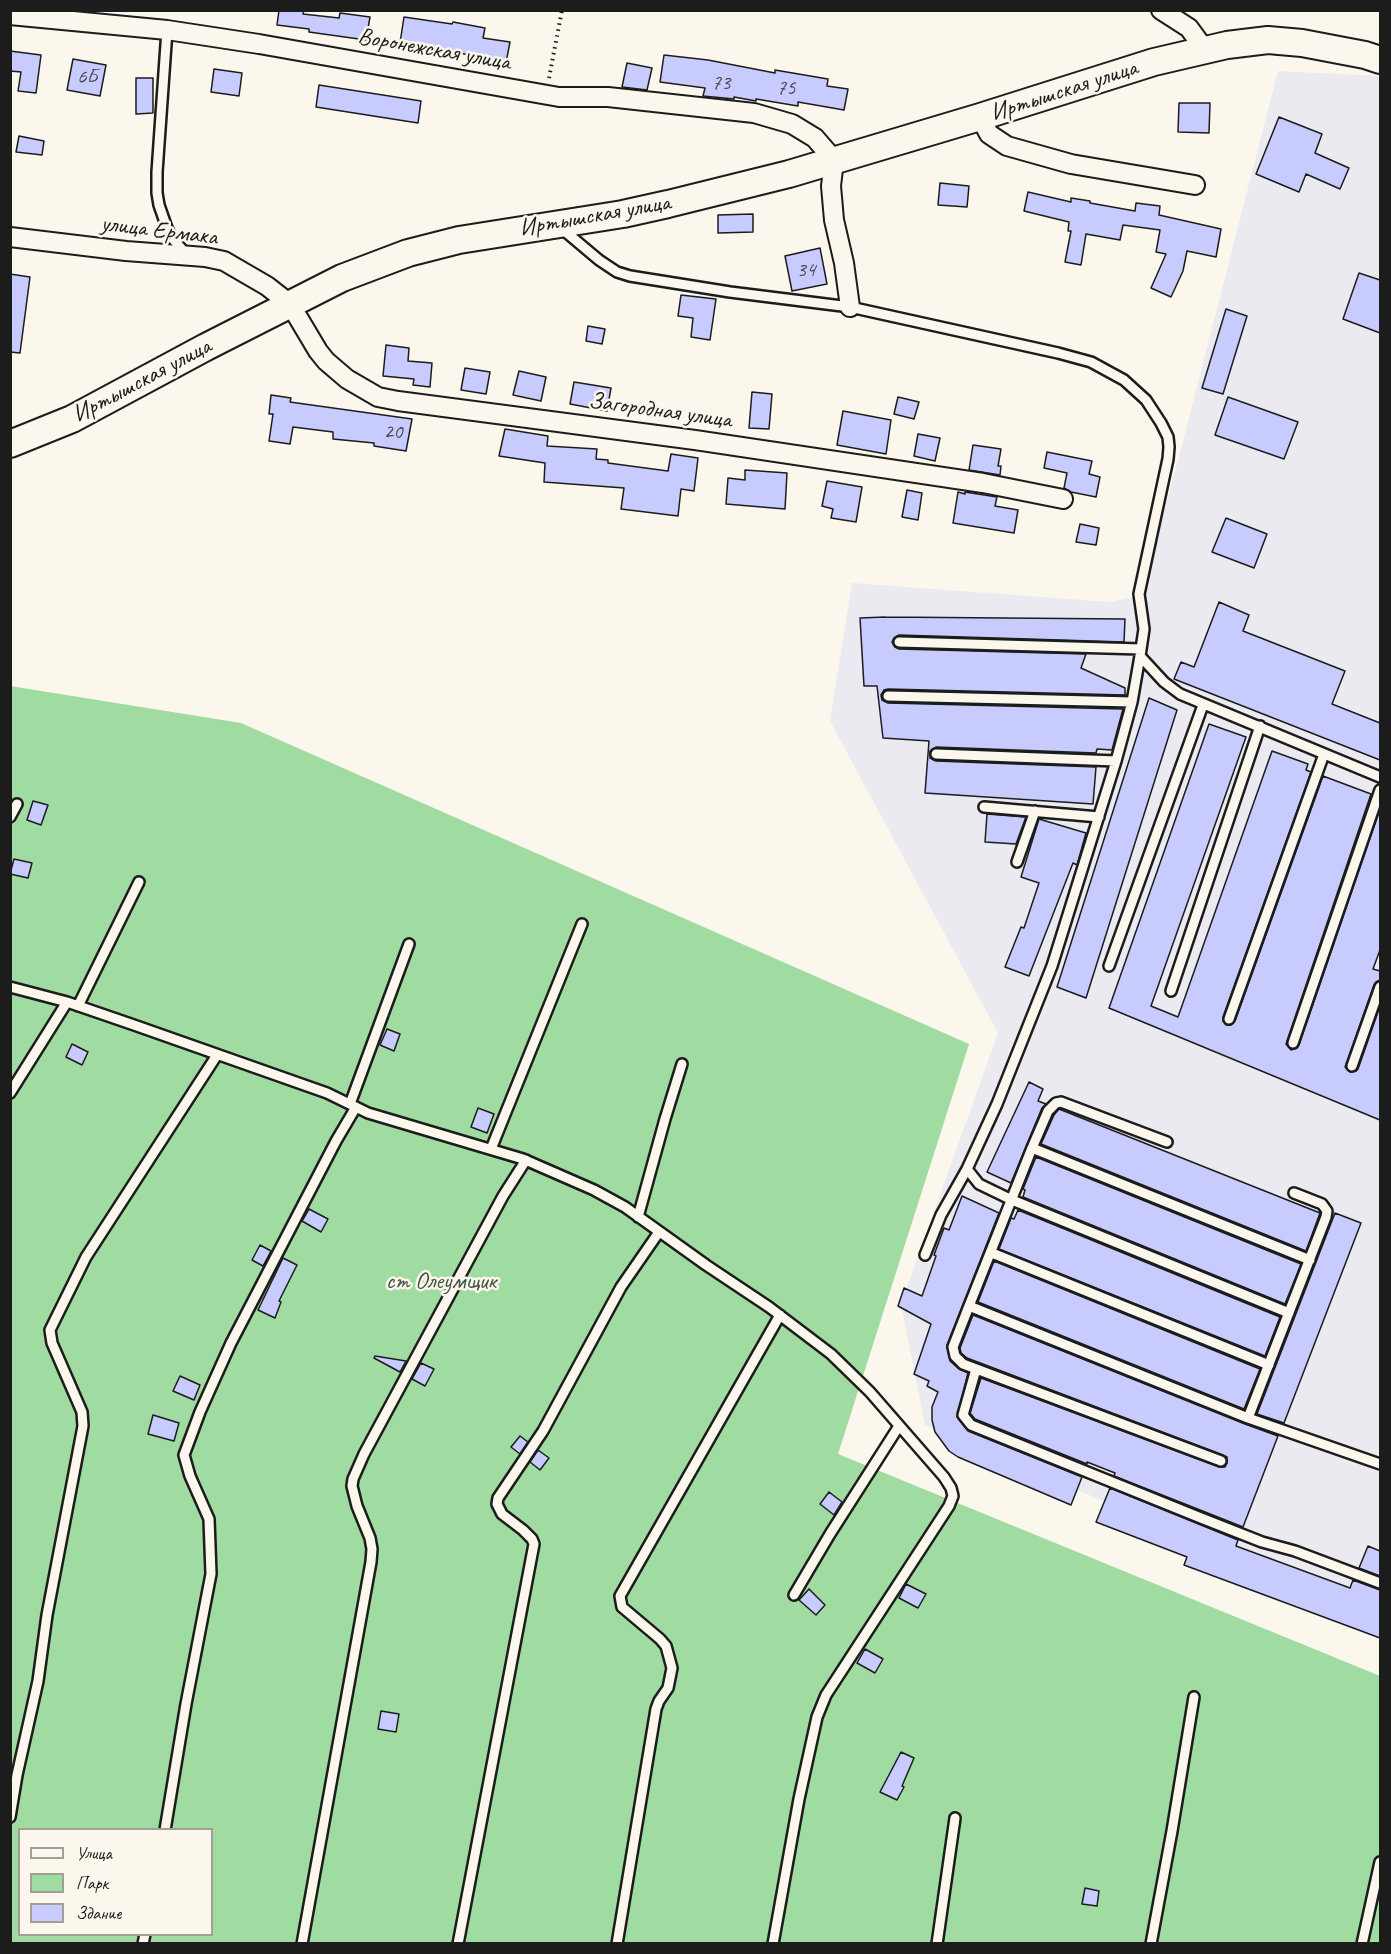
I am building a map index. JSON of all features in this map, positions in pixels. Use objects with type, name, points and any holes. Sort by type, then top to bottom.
[{"type":"main road","name":"Иртышская улица","points":[[10,444],[72,419],[196,352],[342,278],[408,253],[459,240],[623,214],[668,204],[834,160],[1154,62],[1205,50],[1268,40],[1302,43],[1380,60]]},
{"type":"street","points":[[1161,10],[1189,28],[1205,50]]},
{"type":"street","name":"Воронежская улица","points":[[10,15],[167,30],[260,44],[559,97],[608,97],[754,112],[803,129],[819,142],[834,160]]},
{"type":"street","points":[[980,117],[989,134],[1007,146],[1071,164],[1195,185]]},
{"type":"street","points":[[834,160],[831,186],[834,220],[844,263],[850,307]]},
{"type":"street","name":"улица Ермака","points":[[10,237],[214,259],[238,268],[290,304]]},
{"type":"street","name":"Загородная улица","points":[[290,304],[326,361],[347,379],[378,397],[719,443],[983,483],[1064,500]]},
{"type":"lane","points":[[167,30],[157,193],[167,228],[186,255]]},
{"type":"lane","points":[[556,225],[599,260],[617,272],[630,276],[730,292],[850,307],[1091,362],[1124,380],[1146,400],[1168,436],[1166,469],[1139,594],[1144,629],[1141,653],[1132,702],[1116,761],[1052,966],[997,1104],[967,1169],[941,1215],[925,1255]]},
{"type":"lane","points":[[899,642],[1141,653],[1171,688],[1203,705],[1260,726],[1380,777]]},
{"type":"lane","points":[[888,696],[1132,702]]},
{"type":"lane","points":[[1109,966],[1203,705]]},
{"type":"lane","points":[[1171,991],[1260,726]]},
{"type":"lane","points":[[936,754],[1116,761]]},
{"type":"lane","points":[[1229,1019],[1324,754]]},
{"type":"lane","points":[[1293,1043],[1380,790]]},
{"type":"lane","points":[[10,817],[17,804]]},
{"type":"lane","points":[[984,807],[1099,817]]},
{"type":"lane","points":[[1017,862],[1035,811]]},
{"type":"lane","points":[[78,1006],[139,882]]},
{"type":"lane","points":[[491,1149],[582,924]]},
{"type":"lane","points":[[165,1828],[211,1574],[209,1519],[190,1476],[184,1455],[200,1412],[231,1343],[353,1106],[409,944]]},
{"type":"lane","points":[[10,987],[67,1002],[327,1093],[368,1113],[526,1160],[594,1190],[638,1217],[780,1315],[847,1368],[944,1477],[951,1488],[952,1496],[944,1515],[826,1695],[817,1717],[773,1944]]},
{"type":"lane","points":[[1352,1066],[1380,987]]},
{"type":"lane","points":[[10,1093],[67,1002]]},
{"type":"lane","points":[[10,1817],[38,1681],[47,1615],[84,1419],[52,1342],[50,1330],[86,1257],[217,1055]]},
{"type":"lane","points":[[638,1217],[664,1119],[682,1064]]},
{"type":"lane","points":[[1167,1142],[1061,1102],[1052,1106],[1032,1148],[953,1347],[953,1352],[958,1360],[976,1369],[1221,1461]]},
{"type":"lane","points":[[1032,1148],[1310,1260]]},
{"type":"lane","points":[[302,1944],[371,1562],[370,1538],[357,1506],[352,1486],[353,1479],[475,1247],[526,1160]]},
{"type":"lane","points":[[967,1169],[979,1184],[1012,1200],[1289,1313]]},
{"type":"lane","points":[[1248,1418],[1327,1211],[1322,1204],[1294,1193]]},
{"type":"lane","points":[[458,1944],[534,1544],[523,1530],[502,1514],[498,1498],[543,1431],[621,1287],[659,1232]]},
{"type":"lane","points":[[992,1253],[1269,1365]]},
{"type":"lane","points":[[969,1306],[1248,1418],[1380,1464]]},
{"type":"lane","points":[[616,1944],[656,1708],[670,1682],[672,1668],[666,1646],[622,1607],[620,1596],[780,1315]]},
{"type":"lane","points":[[976,1369],[963,1415],[971,1425],[1262,1542],[1295,1551],[1380,1583]]},
{"type":"lane","points":[[794,1595],[899,1426]]},
{"type":"lane","points":[[1151,1944],[1194,1697]]},
{"type":"lane","points":[[937,1944],[955,1818]]},
{"type":"lane","points":[[1362,1944],[1380,1862]]},
{"type":"path","points":[[545,93],[562,10]]},
{"type":"shaded area","points":[[1278,71],[1380,76],[1380,1619],[925,1425],[901,1304],[998,1033],[830,721],[852,583],[1109,602],[1141,596]]},
{"type":"green space","name":"ст Олеумщик","points":[[10,686],[241,723],[969,1044],[838,1454],[1380,1676],[1380,1943],[11,1943]]},
{"type":"building","points":[[279,10],[304,10],[303,14],[339,18],[340,13],[370,17],[366,40],[277,25]]},
{"type":"building","points":[[404,17],[485,28],[483,38],[510,42],[505,68],[481,64],[482,57],[400,43]]},
{"type":"building","points":[[10,51],[41,55],[36,93],[18,91],[21,72],[10,71]]},
{"type":"building","points":[[664,55],[828,79],[827,86],[848,89],[844,110],[798,102],[798,106],[756,99],[756,101],[734,97],[734,99],[703,96],[705,88],[660,82]]},
{"type":"building","points":[[73,59],[106,65],[100,96],[67,90]]},
{"type":"building","points":[[627,63],[652,68],[647,90],[622,87]]},
{"type":"building","points":[[214,69],[242,73],[239,96],[211,92]]},
{"type":"building","points":[[136,78],[153,78],[153,113],[136,114]]},
{"type":"building","points":[[319,85],[421,101],[418,123],[316,107]]},
{"type":"building","points":[[1179,103],[1210,103],[1209,133],[1178,132]]},
{"type":"building","points":[[1279,117],[1322,134],[1315,153],[1349,168],[1340,189],[1306,174],[1299,192],[1256,174]]},
{"type":"building","points":[[19,136],[44,141],[42,155],[16,152]]},
{"type":"building","points":[[940,183],[969,186],[967,207],[938,205]]},
{"type":"building","points":[[1028,192],[1071,202],[1071,198],[1135,211],[1136,203],[1160,206],[1159,215],[1221,229],[1216,257],[1187,251],[1183,271],[1171,297],[1151,288],[1166,254],[1156,252],[1160,230],[1123,225],[1120,240],[1086,234],[1081,265],[1065,262],[1071,231],[1068,231],[1069,222],[1024,211]]},
{"type":"building","points":[[753,214],[753,232],[718,233],[718,215]]},
{"type":"building","points":[[820,248],[827,284],[792,291],[785,256]]},
{"type":"building","points":[[1359,273],[1380,280],[1380,333],[1343,319]]},
{"type":"building","points":[[10,274],[30,277],[20,353],[10,352]]},
{"type":"building","points":[[681,295],[716,299],[710,340],[691,337],[693,318],[678,316]]},
{"type":"building","points":[[1226,309],[1247,316],[1223,394],[1202,388]]},
{"type":"building","points":[[588,326],[605,329],[602,344],[586,341]]},
{"type":"building","points":[[386,345],[409,348],[408,361],[432,363],[430,387],[413,385],[414,379],[383,376]]},
{"type":"building","points":[[465,368],[490,372],[486,394],[461,390]]},
{"type":"building","points":[[519,371],[546,377],[541,401],[513,395]]},
{"type":"building","points":[[574,382],[611,388],[607,411],[570,404]]},
{"type":"building","points":[[752,392],[772,394],[769,429],[749,428]]},
{"type":"building","points":[[271,395],[291,398],[290,402],[412,419],[406,451],[374,446],[374,443],[333,439],[333,432],[293,427],[290,444],[269,441],[273,414],[269,414]]},
{"type":"building","points":[[898,397],[919,402],[914,419],[894,414]]},
{"type":"building","points":[[1228,397],[1298,422],[1284,459],[1215,435]]},
{"type":"building","points":[[843,411],[891,420],[886,454],[837,445]]},
{"type":"building","points":[[505,429],[548,436],[547,446],[597,449],[596,459],[608,460],[608,463],[668,471],[671,454],[698,458],[694,491],[681,489],[678,516],[621,509],[624,488],[544,482],[545,463],[499,456]]},
{"type":"building","points":[[918,434],[940,438],[935,461],[914,456]]},
{"type":"building","points":[[973,445],[1001,449],[998,466],[1001,466],[1000,475],[969,470]]},
{"type":"building","points":[[1047,452],[1092,461],[1089,474],[1100,477],[1096,497],[1071,492],[1064,488],[1067,473],[1044,468]]},
{"type":"building","points":[[745,470],[787,473],[785,509],[726,504],[728,478],[745,480]]},
{"type":"building","points":[[827,481],[862,487],[856,522],[831,518],[833,509],[822,506]]},
{"type":"building","points":[[907,490],[922,493],[918,520],[902,517]]},
{"type":"building","points":[[958,492],[997,497],[995,506],[1018,510],[1014,533],[953,523]]},
{"type":"building","points":[[1226,518],[1267,534],[1254,568],[1212,552]]},
{"type":"building","points":[[1080,524],[1099,528],[1096,545],[1076,542]]},
{"type":"building","points":[[1219,602],[1249,615],[1243,631],[1345,671],[1332,704],[1380,723],[1380,760],[1174,679],[1181,662],[1194,667]]},
{"type":"building","points":[[860,618],[1125,619],[1124,642],[899,635],[892,642],[899,649],[1086,654],[1081,668],[1125,688],[1125,695],[888,689],[884,690],[881,695],[882,700],[888,703],[1123,709],[1112,750],[1097,749],[1096,753],[936,747],[930,751],[930,758],[936,761],[1096,767],[1093,804],[925,793],[929,741],[883,738],[877,686],[864,686]]},
{"type":"building","points":[[1149,698],[1177,710],[1086,998],[1057,987]]},
{"type":"building","points":[[1209,724],[1246,737],[1151,1006],[1178,1017],[1272,751],[1308,764],[1306,770],[1311,772],[1223,1017],[1226,1025],[1231,1025],[1235,1021],[1323,776],[1371,794],[1286,1044],[1291,1050],[1299,1045],[1380,809],[1380,950],[1373,969],[1380,971],[1380,980],[1374,985],[1345,1067],[1350,1072],[1358,1069],[1380,1006],[1380,1120],[1109,1008]]},
{"type":"building","points":[[33,801],[48,805],[41,825],[27,820]]},
{"type":"building","points":[[987,814],[1026,817],[1016,844],[985,842]]},
{"type":"building","points":[[1039,819],[1086,833],[1077,865],[1073,863],[1029,976],[1005,967],[1021,927],[1024,928],[1039,883],[1021,877]]},
{"type":"building","points":[[14,859],[32,863],[28,878],[10,874]]},
{"type":"building","points":[[387,1029],[400,1034],[394,1051],[380,1045]]},
{"type":"building","points":[[72,1044],[88,1052],[82,1065],[66,1057]]},
{"type":"building","points":[[1029,1082],[1043,1089],[1038,1101],[1046,1104],[1042,1108],[1011,1183],[987,1172]]},
{"type":"building","points":[[478,1108],[494,1114],[487,1133],[471,1127]]},
{"type":"building","points":[[1059,1109],[1320,1213],[1306,1251],[1041,1144]]},
{"type":"building","points":[[1036,1157],[1301,1264],[1285,1304],[1023,1197],[1025,1190],[1023,1189]]},
{"type":"building","points":[[962,1196],[999,1213],[947,1345],[950,1361],[968,1373],[957,1417],[968,1431],[1082,1477],[1071,1505],[958,1457],[949,1451],[935,1432],[932,1420],[932,1407],[938,1392],[927,1386],[929,1381],[914,1374],[931,1324],[898,1306],[904,1288],[922,1296],[944,1228],[949,1230]]},
{"type":"building","points":[[309,1209],[328,1219],[321,1232],[302,1221]]},
{"type":"building","points":[[1018,1210],[1280,1317],[1265,1356],[999,1249],[1011,1218],[1014,1219]]},
{"type":"building","points":[[1335,1213],[1361,1223],[1284,1423],[1257,1414]]},
{"type":"building","points":[[260,1245],[271,1251],[263,1266],[252,1260]]},
{"type":"building","points":[[283,1258],[297,1265],[279,1301],[281,1302],[275,1318],[258,1310]]},
{"type":"building","points":[[994,1261],[1260,1369],[1244,1409],[978,1302]]},
{"type":"building","points":[[973,1315],[1278,1436],[1243,1527],[1114,1476],[1115,1473],[975,1419],[970,1413],[981,1378],[1219,1467],[1225,1467],[1227,1463],[1227,1457],[1223,1455],[967,1358],[961,1353],[960,1348]]},
{"type":"building","points":[[375,1356],[406,1361],[400,1372],[374,1358]]},
{"type":"building","points":[[421,1363],[434,1369],[425,1386],[412,1379]]},
{"type":"building","points":[[180,1376],[200,1385],[194,1400],[173,1391]]},
{"type":"building","points":[[153,1415],[179,1423],[174,1441],[148,1434]]},
{"type":"building","points":[[520,1436],[528,1442],[520,1454],[511,1447]]},
{"type":"building","points":[[538,1450],[549,1458],[540,1470],[530,1462]]},
{"type":"building","points":[[1110,1488],[1238,1540],[1236,1546],[1350,1588],[1353,1580],[1380,1590],[1380,1638],[1184,1565],[1187,1557],[1096,1522]]},
{"type":"building","points":[[829,1492],[842,1502],[834,1515],[820,1504]]},
{"type":"building","points":[[1368,1546],[1380,1551],[1380,1576],[1359,1568]]},
{"type":"building","points":[[906,1584],[926,1594],[918,1608],[899,1598]]},
{"type":"building","points":[[809,1589],[825,1605],[816,1615],[799,1600]]},
{"type":"building","points":[[865,1649],[883,1659],[875,1673],[857,1663]]},
{"type":"building","points":[[381,1711],[399,1714],[396,1732],[378,1729]]},
{"type":"building","points":[[901,1752],[914,1758],[897,1800],[880,1792]]},
{"type":"building","points":[[1085,1888],[1099,1891],[1097,1906],[1082,1904]]}]
